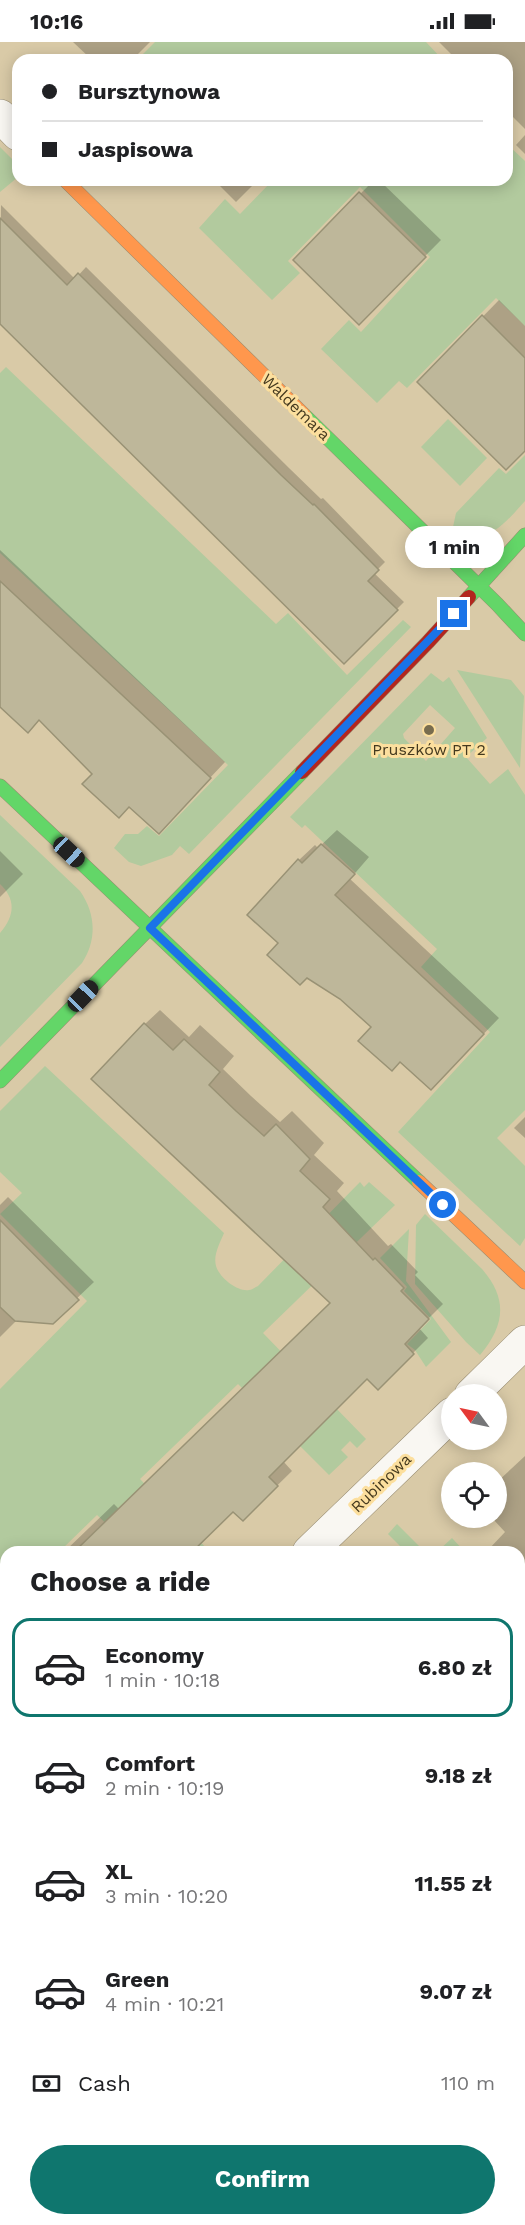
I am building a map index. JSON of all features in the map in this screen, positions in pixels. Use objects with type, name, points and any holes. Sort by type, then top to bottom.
[{"type":"street","points":[[0,116],[12,128]]},
{"type":"street","name":"Waldemara","points":[[71,186],[479,586],[525,634]]},
{"type":"street","points":[[0,1081],[428,642],[525,535]]},
{"type":"street","points":[[0,786],[525,1282]]},
{"type":"street","points":[[482,1384],[525,1342]]},
{"type":"street","name":"Rubinowa","points":[[315,1546],[441,1425]]},
{"type":"green space","points":[[155,42],[426,42],[437,54],[143,54]]},
{"type":"green space","points":[[0,147],[12,159],[12,182],[0,192]]},
{"type":"green space","points":[[513,150],[525,161],[525,326],[496,298],[407,388],[399,381],[377,403],[321,349],[349,320],[361,332],[430,257],[360,187],[288,261],[300,273],[272,300],[199,228],[225,199],[240,214],[267,186],[513,186]]},
{"type":"green space","points":[[6,367],[276,624],[288,613],[347,675],[403,620],[411,627],[189,854],[180,846],[172,855],[141,866],[129,862],[114,848],[125,834],[138,834],[147,826],[159,836],[228,765],[0,553],[0,373]]},
{"type":"green space","points":[[448,419],[487,458],[460,486],[421,447]]},
{"type":"green space","points":[[525,455],[525,501],[501,526],[484,535],[475,536],[453,527],[456,513],[499,468],[506,474]]},
{"type":"green space","points":[[457,670],[511,680],[524,696],[520,768]]},
{"type":"green space","points":[[431,673],[443,682],[449,677],[487,738],[466,757],[490,784],[508,769],[525,795],[525,1110],[497,1138],[525,1166],[525,1238],[520,1246],[398,1132],[490,1032],[421,967],[437,949],[305,825],[302,828],[290,817]],"holes":[[[430,705],[455,728],[426,761],[404,738],[403,734]]]},
{"type":"green space","points":[[0,815],[80,891],[89,909],[93,927],[90,945],[82,963],[0,1047],[0,933],[9,920],[12,908],[9,896],[0,884]]},
{"type":"green space","points":[[45,1066],[224,1233],[216,1253],[216,1266],[225,1279],[239,1289],[250,1290],[258,1286],[360,1182],[364,1187],[369,1182],[395,1205],[263,1333],[366,1439],[357,1448],[350,1441],[341,1450],[348,1457],[329,1475],[238,1384],[140,1479],[204,1546],[130,1546],[97,1515],[65,1546],[0,1546],[0,1389],[87,1301],[0,1214],[22,1193],[0,1172],[0,1111]]},
{"type":"green space","points":[[425,1214],[482,1269],[496,1291],[500,1312],[498,1323],[495,1333],[480,1355],[415,1284],[416,1225]]},
{"type":"green space","points":[[409,1229],[406,1281],[451,1342],[426,1367],[415,1350],[407,1344],[431,1319],[404,1291],[407,1287],[380,1258]]},
{"type":"green space","points":[[397,1524],[419,1546],[400,1546],[388,1534]]},
{"type":"green space","points":[[452,1538],[459,1546],[443,1546]]},
{"type":"building","points":[[359,192],[426,257],[359,325],[293,260]]},
{"type":"building","points":[[0,218],[67,285],[78,273],[379,570],[368,581],[398,610],[344,664],[0,324]]},
{"type":"building","points":[[482,315],[525,358],[525,451],[506,470],[417,382]]},
{"type":"building","points":[[0,581],[211,778],[159,834],[129,807],[119,818],[82,784],[92,774],[39,720],[28,733],[0,707]]},
{"type":"building","points":[[321,844],[355,874],[335,895],[484,1034],[431,1090],[400,1062],[392,1071],[358,1041],[371,1027],[340,999],[307,978],[300,985],[267,955],[278,943],[247,915],[298,859],[302,863]]},
{"type":"building","points":[[144,1023],[173,1050],[184,1039],[220,1072],[209,1085],[236,1111],[264,1136],[276,1124],[310,1159],[300,1171],[330,1199],[323,1207],[373,1260],[375,1258],[404,1288],[401,1291],[429,1319],[405,1344],[414,1354],[378,1390],[367,1379],[269,1477],[278,1486],[243,1521],[233,1512],[198,1546],[80,1546],[330,1303],[91,1079]]},
{"type":"building","points":[[0,1220],[79,1300],[53,1324],[15,1321],[0,1307]]},
{"type":"traffic: fast","points":[[304,415],[525,634]]},
{"type":"traffic: fast","points":[[469,597],[525,535]]},
{"type":"traffic: fast","points":[[0,1081],[302,772]]},
{"type":"traffic: fast","points":[[0,786],[419,1182]]},
{"type":"traffic: slow","points":[[71,186],[304,415]]},
{"type":"traffic: slow","points":[[419,1182],[525,1282]]},
{"type":"traffic: jam","points":[[302,772],[469,597]]},
{"type":"place","name":"Pruszków PT 2","points":[[429,730]]},
{"type":"route","points":[[443,1205],[150,928],[454,614]]}]
